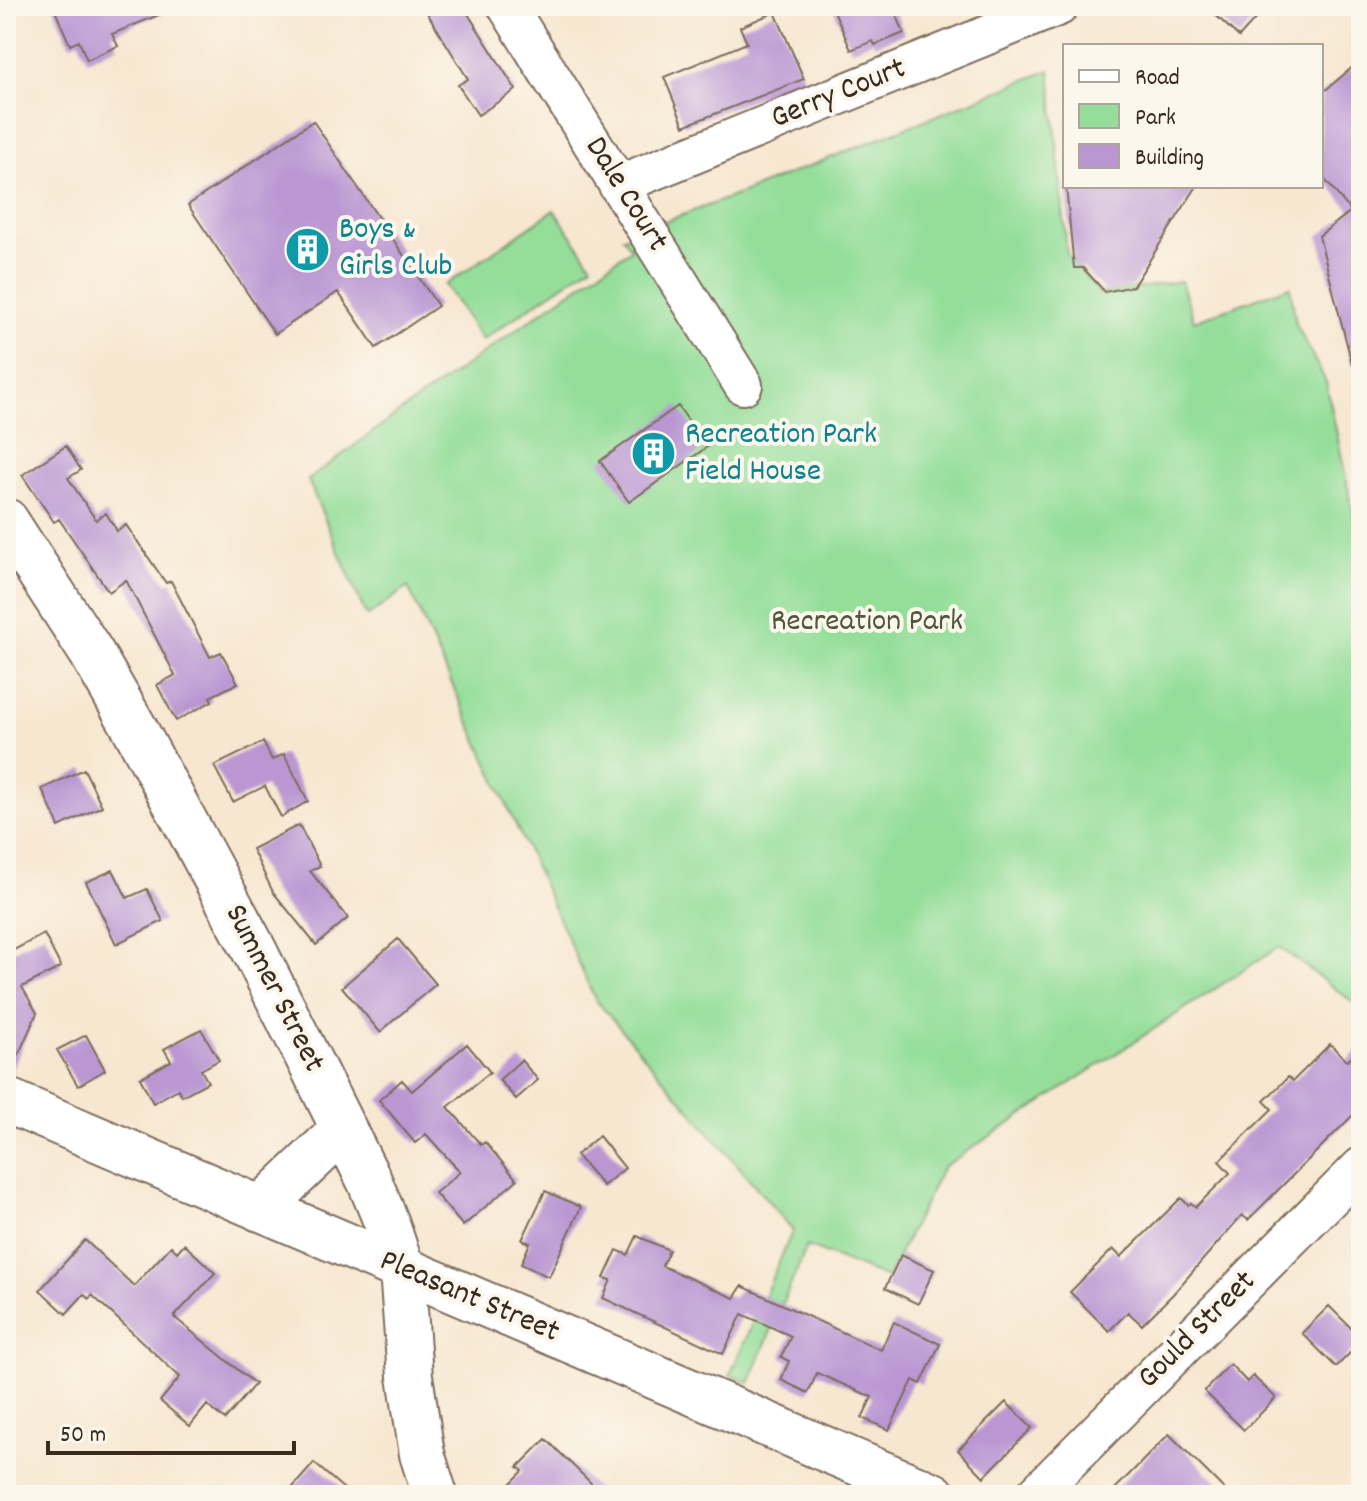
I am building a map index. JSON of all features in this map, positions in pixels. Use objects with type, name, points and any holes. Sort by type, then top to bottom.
[{"type":"main road","name":"Summer Street","points":[[6,521],[91,652],[134,727],[251,944],[369,1180],[402,1270],[410,1376],[422,1454],[435,1495]]},
{"type":"main road","name":"Pleasant Street","points":[[6,1100],[933,1495]]},
{"type":"main road","points":[[260,1209],[344,1129]]},
{"type":"street","name":"Dale Court","points":[[507,6],[743,385]]},
{"type":"street","name":"Gerry Court","points":[[618,185],[1059,6]]},
{"type":"street","name":"Gould Street","points":[[1035,1495],[1361,1167]]},
{"type":"green space","name":"Recreation Park","points":[[1050,70],[1067,254],[1100,294],[1181,281],[1194,321],[1290,286],[1296,324],[1326,382],[1361,551],[1361,1008],[1279,947],[943,1167],[887,1278],[807,1246],[749,1383],[730,1375],[793,1230],[595,999],[408,587],[368,616],[365,613],[308,480],[631,249],[623,237]]},
{"type":"green space","points":[[554,210],[592,265],[482,340],[445,285]]},
{"type":"building","points":[[53,6],[178,7],[112,34],[118,46],[87,60],[79,41],[70,45]]},
{"type":"building","points":[[423,6],[463,6],[516,90],[478,115],[458,85],[468,79]]},
{"type":"building","points":[[832,6],[893,6],[904,33],[875,45],[873,41],[851,50]]},
{"type":"building","points":[[1206,6],[1267,6],[1239,37]]},
{"type":"building","points":[[775,12],[804,79],[684,126],[664,77],[747,43],[740,27]]},
{"type":"building","points":[[1361,60],[1361,363],[1352,364],[1319,236],[1351,211],[1323,177],[1323,92]]},
{"type":"building","name":"Boys & Girls Club","points":[[313,121],[438,306],[376,348],[338,292],[275,334],[188,205]]},
{"type":"building","points":[[1066,188],[1196,188],[1133,286],[1105,292],[1083,268],[1074,268]]},
{"type":"building","name":"Recreation Park Field House","points":[[678,406],[707,447],[629,502],[600,461]]},
{"type":"building","points":[[66,446],[81,470],[68,478],[96,520],[106,513],[117,531],[126,525],[166,583],[171,581],[210,657],[221,652],[238,683],[210,697],[212,701],[176,721],[157,685],[175,675],[126,580],[109,592],[59,519],[54,522],[22,475]]},
{"type":"building","points":[[263,742],[272,760],[284,754],[308,801],[281,817],[265,786],[233,802],[214,766]]},
{"type":"building","points":[[84,769],[102,806],[59,827],[42,789]]},
{"type":"building","points":[[299,825],[320,866],[310,871],[348,918],[316,945],[273,892],[252,849]]},
{"type":"building","points":[[113,870],[127,898],[147,889],[163,921],[116,944],[86,882]]},
{"type":"building","points":[[44,934],[61,967],[22,987],[37,1013],[9,1076],[6,1076],[6,954]]},
{"type":"building","points":[[398,939],[436,984],[380,1032],[342,987]]},
{"type":"building","points":[[201,1029],[219,1060],[201,1070],[208,1082],[182,1096],[178,1089],[153,1103],[140,1078],[171,1061],[164,1049]]},
{"type":"building","points":[[86,1035],[105,1070],[78,1086],[57,1050]]},
{"type":"building","points":[[467,1044],[490,1072],[448,1107],[481,1145],[485,1142],[517,1180],[463,1226],[435,1193],[460,1172],[426,1134],[415,1143],[379,1100],[402,1080],[412,1091]]},
{"type":"building","points":[[1330,1044],[1347,1061],[1361,1047],[1361,1107],[1248,1220],[1242,1215],[1142,1325],[1128,1312],[1109,1331],[1070,1292],[1113,1249],[1121,1257],[1181,1198],[1188,1205],[1191,1203],[1196,1207],[1230,1173],[1219,1161],[1272,1109],[1264,1101],[1288,1077],[1293,1081]]},
{"type":"building","points":[[521,1060],[538,1080],[516,1099],[499,1080]]},
{"type":"building","points":[[599,1136],[625,1168],[603,1186],[576,1155]]},
{"type":"building","points":[[545,1191],[581,1207],[549,1277],[521,1264],[530,1243],[522,1240]]},
{"type":"building","points":[[637,1236],[669,1250],[662,1266],[734,1298],[742,1286],[881,1350],[894,1322],[940,1344],[921,1384],[913,1380],[889,1430],[862,1418],[872,1397],[817,1373],[808,1393],[781,1380],[789,1361],[781,1357],[791,1336],[742,1314],[723,1354],[603,1298],[611,1280],[604,1278],[617,1250],[628,1255]]},
{"type":"building","points":[[85,1240],[134,1286],[171,1246],[177,1252],[184,1244],[215,1273],[174,1317],[255,1384],[225,1420],[207,1405],[190,1426],[160,1401],[180,1377],[92,1295],[89,1299],[84,1294],[66,1314],[40,1290]]},
{"type":"building","points":[[901,1255],[934,1270],[918,1304],[885,1288]]},
{"type":"building","points":[[1329,1306],[1361,1338],[1361,1342],[1336,1367],[1302,1333]]},
{"type":"building","points":[[1230,1364],[1247,1382],[1253,1376],[1276,1398],[1244,1430],[1204,1391]]},
{"type":"building","points":[[1006,1402],[1032,1428],[984,1477],[958,1450]]},
{"type":"building","points":[[1169,1434],[1230,1495],[1109,1495]]},
{"type":"building","points":[[546,1439],[603,1495],[499,1495],[523,1471],[518,1467]]},
{"type":"building","points":[[314,1463],[351,1495],[286,1495]]},
{"type":"place","name":"Boys & Girls Club","points":[[308,249]]},
{"type":"place","name":"Recreation Park Field House","points":[[654,454]]}]
